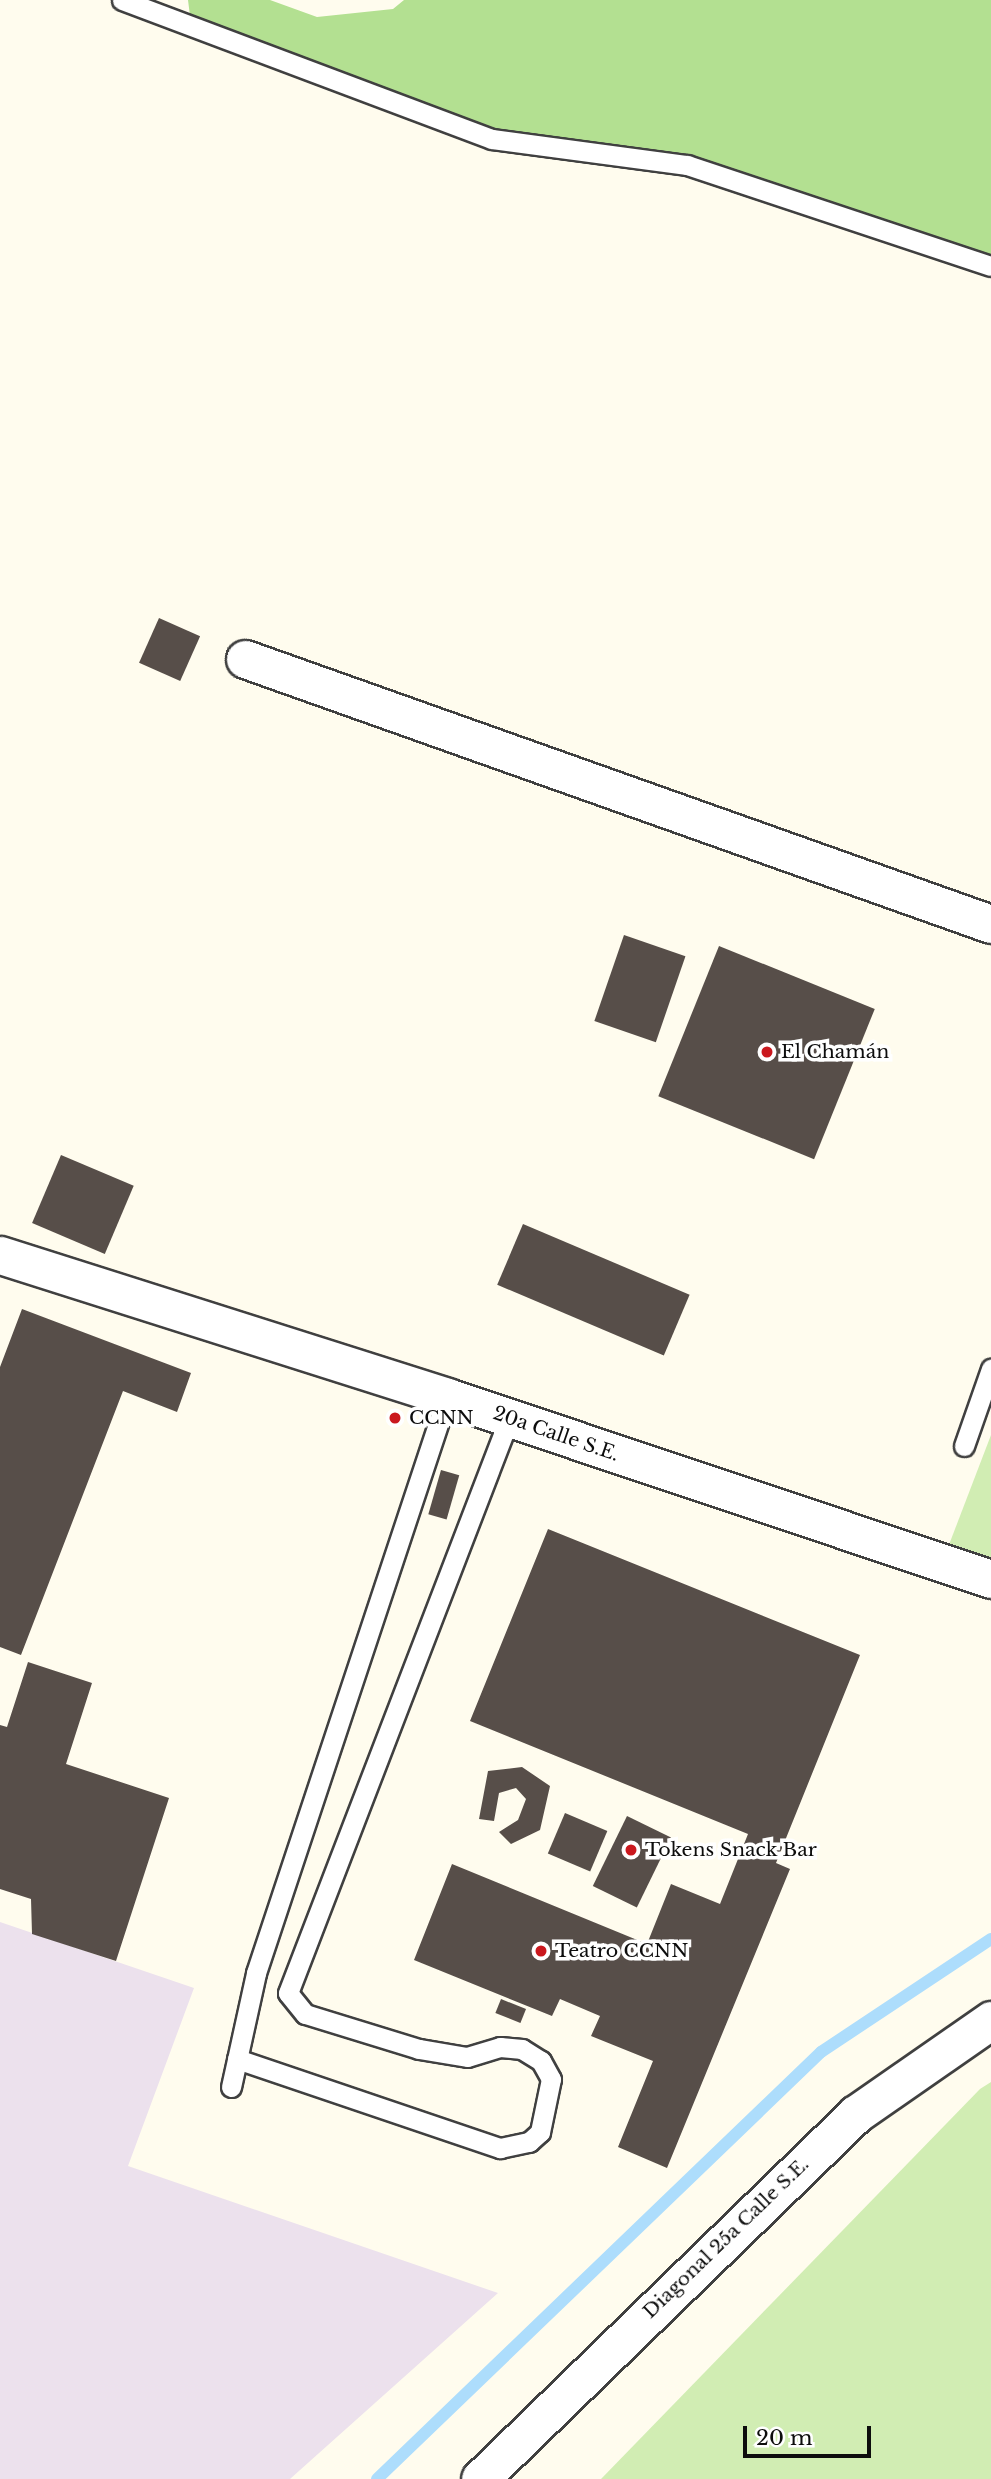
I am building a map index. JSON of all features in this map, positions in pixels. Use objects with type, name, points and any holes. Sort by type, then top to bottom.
[{"type":"street","points":[[244,659],[991,924]]},
{"type":"street","name":"20a Calle S.E.","points":[[0,1255],[447,1397],[991,1579]]},
{"type":"street","name":"Diagonal 25a Calle S.E.","points":[[480,2479],[856,2114],[991,2020]]},
{"type":"lane","points":[[122,0],[492,139],[687,165],[991,266]]},
{"type":"lane","points":[[964,1446],[991,1369]]},
{"type":"lane","points":[[231,2087],[256,1973],[447,1397]]},
{"type":"lane","points":[[237,2059],[500,2148],[529,2142],[540,2132],[549,2104],[551,2078],[541,2061],[522,2049],[500,2048],[467,2057],[419,2049],[304,2014],[288,1993],[509,1419]]},
{"type":"shaded area","points":[[0,1922],[194,1988],[128,2166],[498,2293],[290,2479],[0,2479]]},
{"type":"green space","points":[[188,0],[270,0],[317,17],[393,9],[404,0],[991,0],[991,266],[687,165],[492,139],[191,24]]},
{"type":"green space","points":[[991,1435],[991,1579],[942,1563]]},
{"type":"green space","points":[[991,2082],[991,2479],[601,2479],[980,2089]]},
{"type":"building","points":[[159,618],[200,636],[180,681],[139,663]]},
{"type":"building","points":[[624,935],[685,956],[656,1042],[594,1021]]},
{"type":"building","name":"El Chamán","points":[[719,946],[875,1009],[814,1159],[658,1096]]},
{"type":"building","points":[[61,1155],[134,1186],[105,1254],[32,1223]]},
{"type":"building","points":[[523,1224],[690,1295],[664,1355],[497,1285]]},
{"type":"building","points":[[22,1309],[191,1373],[177,1412],[123,1391],[21,1655],[0,1647],[0,1367]]},
{"type":"building","points":[[441,1470],[459,1475],[447,1519],[428,1514]]},
{"type":"building","points":[[548,1529],[860,1655],[776,1863],[790,1869],[667,2168],[618,2147],[653,2061],[591,2036],[600,2016],[560,1999],[552,2016],[414,1960],[452,1864],[647,1944],[671,1884],[720,1904],[748,1834],[470,1721]]},
{"type":"building","points":[[28,1662],[92,1683],[66,1764],[169,1798],[116,1961],[32,1934],[31,1899],[0,1889],[0,1725],[7,1727]]},
{"type":"building","points":[[522,1767],[550,1786],[540,1830],[511,1844],[499,1832],[518,1820],[526,1799],[516,1788],[499,1793],[494,1821],[479,1819],[488,1771]]},
{"type":"building","points":[[565,1813],[607,1831],[590,1871],[548,1854]]},
{"type":"building","points":[[627,1816],[671,1837],[637,1908],[593,1886]]},
{"type":"building","points":[[501,1999],[526,2009],[520,2023],[495,2013]]},
{"type":"waterway","points":[[377,2479],[821,2052],[991,1939]]},
{"type":"place","name":"El Chamán","points":[[767,1052]]},
{"type":"place","name":"CCNN","points":[[395,1418]]},
{"type":"place","name":"Tokens Snack Bar","points":[[631,1850]]},
{"type":"place","name":"Teatro CCNN","points":[[541,1951]]}]
